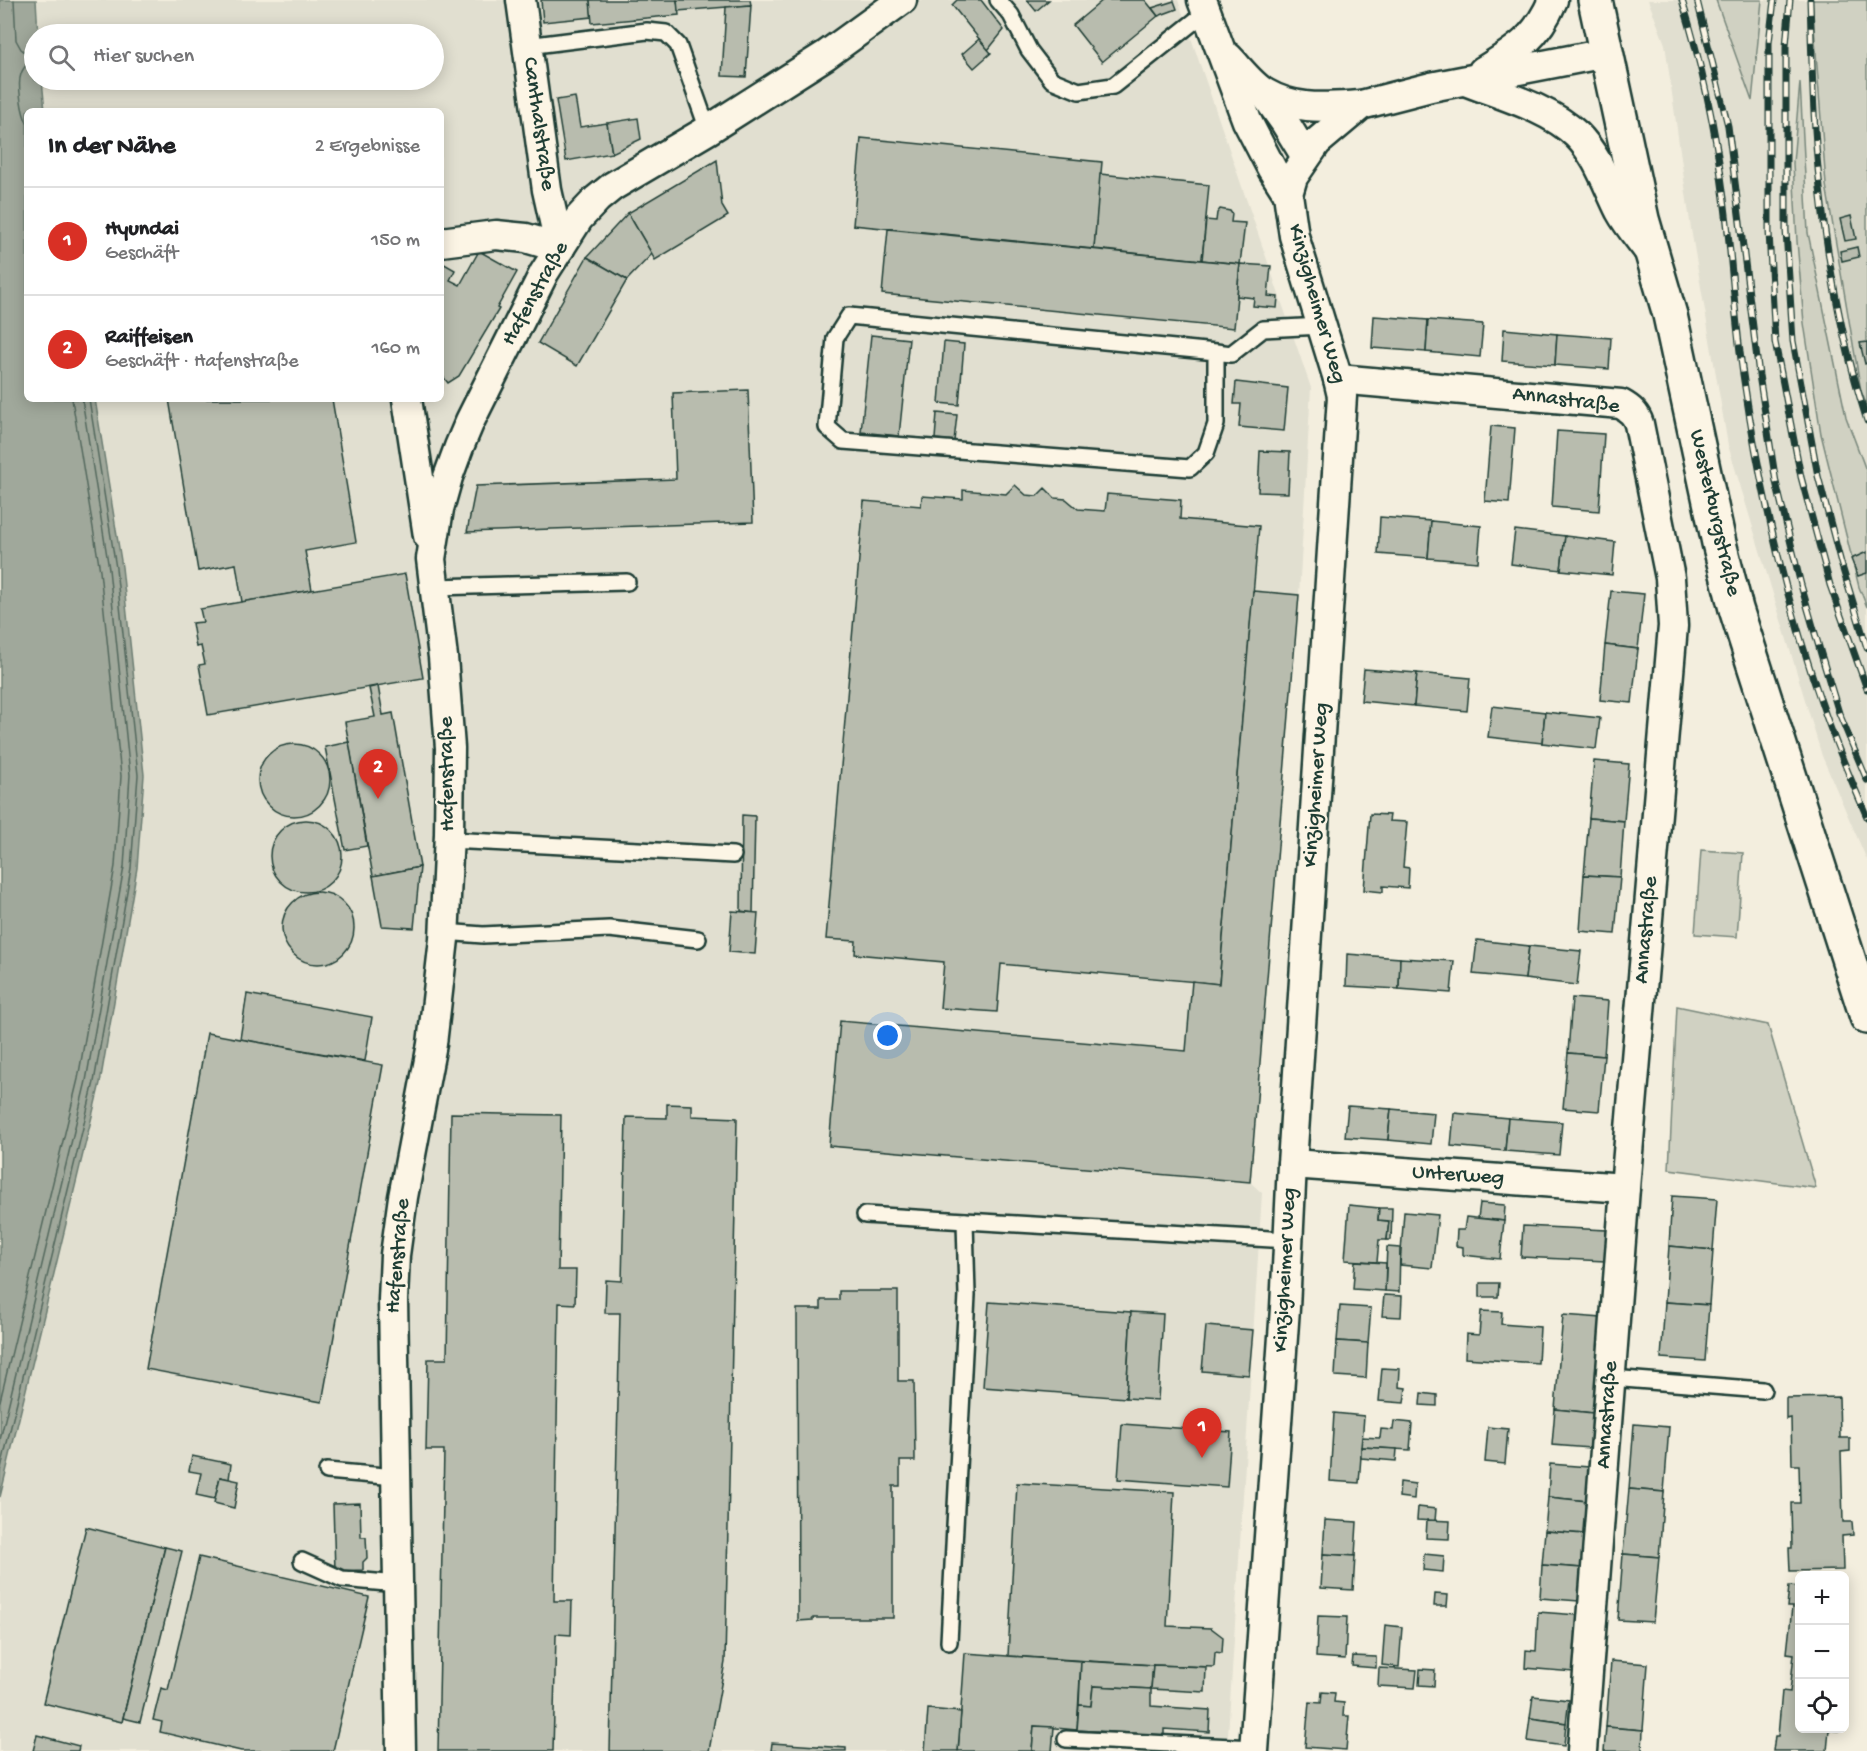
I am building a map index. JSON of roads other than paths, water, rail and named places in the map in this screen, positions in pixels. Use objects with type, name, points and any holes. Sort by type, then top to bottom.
[{"type":"main road","name":"Westerburgstraße","points":[[1595,0],[1642,219],[1670,315],[1719,543],[1736,609],[1867,1017]]},
{"type":"street","name":"Canthalstraße","points":[[521,0],[547,190],[560,248]]},
{"type":"street","name":"Hafenstraße","points":[[401,1751],[393,1300],[395,1255],[403,1197],[432,1044],[444,932],[449,840],[450,748],[443,657],[431,559],[439,509],[448,477],[470,422],[539,284],[579,218],[597,199],[613,186],[826,56],[902,0]]},
{"type":"street","points":[[1465,81],[1512,53],[1536,33],[1546,18],[1553,0]]},
{"type":"street","points":[[1204,6],[1247,121],[1288,194]]},
{"type":"street","points":[[1220,49],[1264,93],[1305,157]]},
{"type":"street","name":"Kinzigheimer Weg","points":[[1254,1749],[1286,1308],[1292,1164],[1342,396],[1294,236],[1288,194],[1293,177],[1317,142],[1361,105],[1431,87],[1606,53]]},
{"type":"street","points":[[1465,81],[1535,109],[1563,124],[1577,136],[1600,167],[1622,214],[1654,259]]},
{"type":"street","points":[[1264,93],[1308,108],[1361,105]]},
{"type":"street","points":[[444,242],[496,235],[526,238],[560,248]]},
{"type":"street","name":"Annastraße","points":[[1338,379],[1621,404],[1628,408],[1637,418],[1670,578],[1673,626],[1625,1188],[1582,1751]]},
{"type":"street","points":[[407,402],[431,559]]},
{"type":"street","name":"Unterweg","points":[[1292,1164],[1625,1188]]},
{"type":"lane","points":[[998,0],[1011,15],[1029,50],[1052,80],[1079,91],[1113,86],[1204,6]]},
{"type":"lane","points":[[527,46],[647,31],[666,33],[678,45],[708,130]]},
{"type":"lane","points":[[1216,352],[1216,424],[1206,453],[1190,468],[843,441],[826,427],[835,338],[849,316],[1216,352],[1231,354],[1263,329],[1322,326]]},
{"type":"lane","points":[[435,587],[627,582]]},
{"type":"lane","points":[[449,840],[733,855]]},
{"type":"lane","points":[[444,932],[483,935],[609,930],[698,939]]},
{"type":"lane","points":[[865,1215],[1288,1240]]},
{"type":"lane","points":[[949,1642],[966,1295],[965,1221]]},
{"type":"lane","points":[[1611,1378],[1764,1390]]},
{"type":"lane","points":[[327,1471],[396,1478]]},
{"type":"lane","points":[[302,1561],[342,1579],[398,1584]]},
{"type":"lane","points":[[1066,1739],[1254,1749]]},
{"type":"water","points":[[0,0],[36,0],[37,24],[24,24],[24,90],[43,90],[45,108],[24,108],[24,402],[95,402],[122,567],[144,775],[137,868],[100,1083],[0,1497]]},
{"type":"railway","points":[[1682,0],[1712,118],[1726,215],[1741,357],[1767,508],[1787,592],[1812,675],[1867,817]]},
{"type":"railway","points":[[1697,0],[1728,126],[1759,375],[1776,482],[1801,585],[1839,713],[1867,780]]},
{"type":"railway","points":[[1774,0],[1769,43],[1769,232],[1775,342],[1801,477],[1830,585],[1867,689]]},
{"type":"railway","points":[[1790,0],[1786,46],[1786,231],[1793,341],[1818,476],[1867,648]]},
{"type":"railway","points":[[1810,0],[1814,118],[1823,218],[1844,335],[1867,421]]},
{"type":"place","name":"Raiffeisen","points":[[378,799]]},
{"type":"place","name":"Hyundai","points":[[1202,1458]]}]
